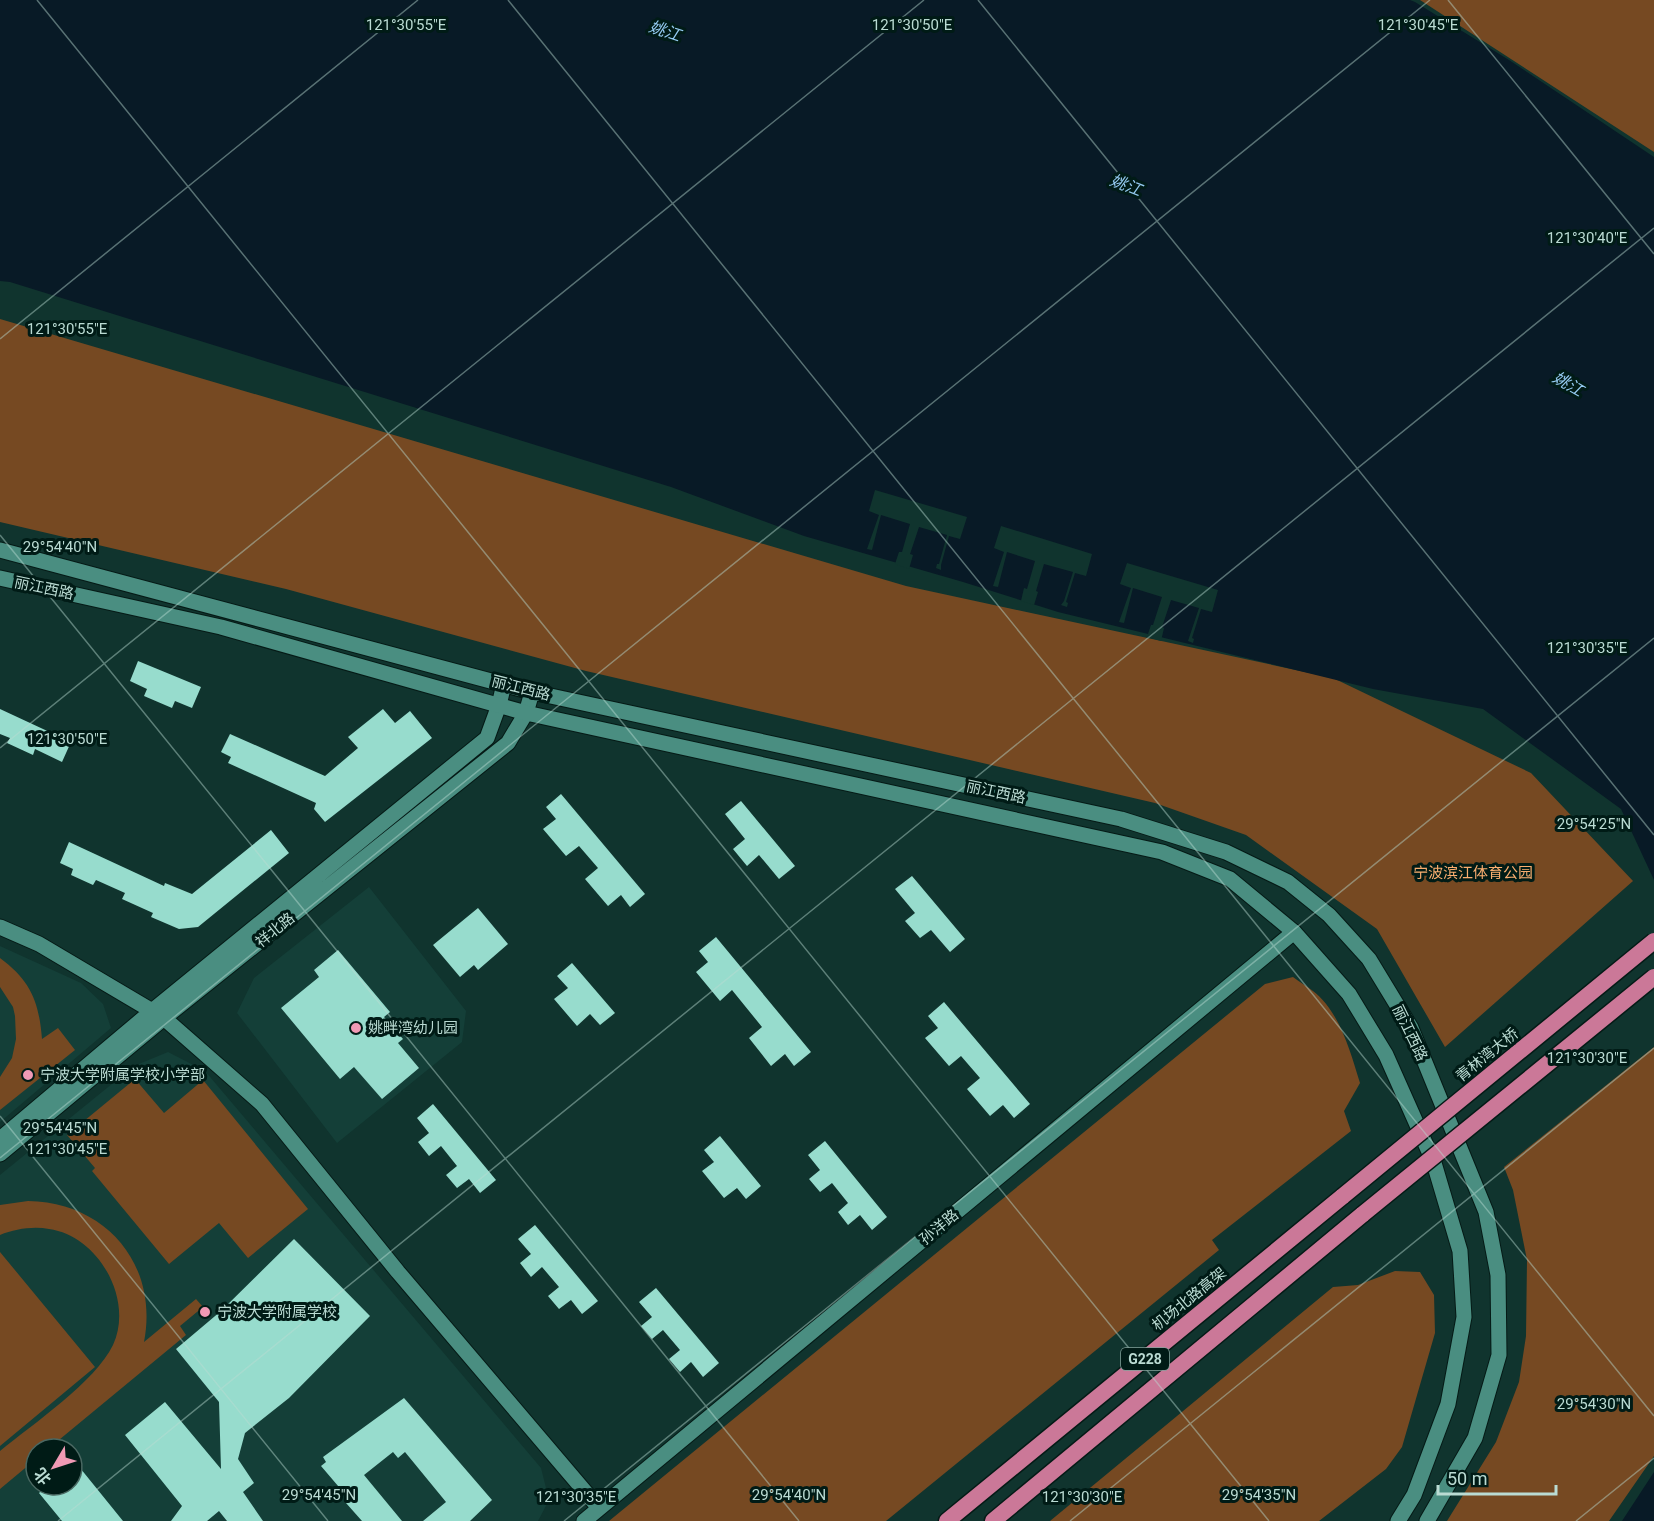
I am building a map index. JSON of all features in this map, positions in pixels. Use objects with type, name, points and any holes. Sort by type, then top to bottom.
[{"type":"highway","name":"青林湾大桥","points":[[1343,1196],[1654,941]]},
{"type":"highway","name":"G228","points":[[993,1521],[1363,1214],[1654,977]]},
{"type":"highway","name":"机场北路高架","points":[[947,1521],[1343,1196]]},
{"type":"main road","name":"丽江西路","points":[[0,550],[532,692],[1121,819],[1226,852],[1288,882],[1329,915],[1369,959],[1411,1028],[1486,1212],[1498,1275],[1499,1355],[1475,1438],[1427,1521]]},
{"type":"main road","name":"丽江西路","points":[[0,578],[221,627],[526,713],[1162,852],[1230,879],[1294,932],[1349,993],[1386,1054],[1434,1164],[1460,1251],[1464,1317],[1448,1404],[1414,1495],[1398,1521]]},
{"type":"main road","name":"祥北路","points":[[0,1154],[158,1015],[487,738],[504,684]]},
{"type":"main road","name":"祥北路","points":[[0,1139],[508,743],[526,713],[532,692]]},
{"type":"main road","points":[[0,927],[39,944],[158,1015],[262,1104],[398,1272],[599,1508]]},
{"type":"main road","name":"孙洋路","points":[[584,1521],[1294,932]]},
{"type":"shaded area","name":"姚畔湾幼儿园","points":[[369,887],[466,1011],[462,1042],[337,1143],[237,1013],[254,978]]},
{"type":"shaded area","name":"宁波大学附属学校小学部","points":[[0,946],[81,983],[103,1004],[111,1028],[0,1122]]},
{"type":"shaded area","name":"宁波大学附属学校","points":[[168,1052],[205,1071],[541,1468],[549,1500],[538,1521],[0,1521],[0,1175],[134,1066]]},
{"type":"green space","points":[[1420,0],[1654,0],[1654,152]]},
{"type":"green space","name":"宁波滨江体育公园","points":[[0,319],[906,586],[1333,678],[1531,773],[1633,881],[1445,1047],[1377,929],[1246,835],[1155,803],[586,671],[286,589],[0,522]]},
{"type":"green space","points":[[0,958],[19,975],[32,993],[39,1014],[42,1039],[58,1028],[75,1050],[0,1110],[0,1077],[12,1058],[16,1039],[13,1007],[0,987]]},
{"type":"green space","points":[[1293,977],[1322,1000],[1337,1021],[1348,1045],[1360,1083],[1344,1111],[1351,1131],[1212,1240],[1219,1250],[886,1521],[609,1521],[1265,984]]},
{"type":"green space","points":[[1654,1047],[1654,1456],[1609,1521],[1447,1521],[1496,1442],[1519,1382],[1526,1336],[1527,1260],[1513,1190],[1504,1167]]},
{"type":"green space","points":[[135,1079],[164,1113],[203,1080],[308,1209],[248,1258],[219,1223],[169,1264],[92,1171],[95,1168],[67,1135]]},
{"type":"green space","points":[[28,1201],[56,1204],[81,1213],[103,1226],[121,1243],[134,1264],[143,1288],[147,1314],[144,1342],[196,1299],[203,1307],[180,1326],[186,1335],[63,1437],[24,1437],[24,1469],[0,1489],[0,1451],[78,1388],[104,1359],[113,1345],[118,1327],[119,1309],[108,1273],[97,1257],[83,1244],[67,1234],[43,1228],[24,1229],[0,1235],[0,1205]]},
{"type":"green space","points":[[0,1252],[95,1367],[0,1446]]},
{"type":"green space","points":[[1395,1271],[1420,1272],[1434,1295],[1435,1333],[1402,1447],[1386,1469],[1319,1521],[1050,1521],[1333,1287],[1358,1285]]},
{"type":"water","name":"姚江","points":[[0,0],[1410,0],[1415,2],[1509,60],[1654,157],[1654,880],[1621,809],[1483,709],[1373,689],[1058,612],[804,536],[671,487],[10,282],[0,281]]},
{"type":"water","points":[[1654,1472],[1654,1521],[1622,1521]]},
{"type":"pier","points":[[875,490],[967,517],[960,539],[949,536],[941,570],[936,568],[947,535],[919,527],[910,554],[913,555],[909,569],[895,564],[899,552],[902,552],[910,524],[881,515],[872,550],[867,549],[879,515],[869,511]]},
{"type":"pier","points":[[1001,526],[1092,554],[1086,576],[1075,573],[1066,602],[1067,607],[1061,605],[1073,572],[1044,564],[1034,605],[1021,601],[1035,561],[1007,552],[998,587],[993,586],[1004,552],[994,548]]},
{"type":"pier","points":[[1127,563],[1218,590],[1212,612],[1201,609],[1192,638],[1193,643],[1188,641],[1199,608],[1171,600],[1162,627],[1164,628],[1161,641],[1147,637],[1162,597],[1133,588],[1124,623],[1119,622],[1131,588],[1120,584]]},
{"type":"building","points":[[138,661],[201,687],[192,708],[175,701],[172,708],[144,696],[147,689],[130,681]]},
{"type":"building","points":[[0,709],[71,742],[62,762],[35,749],[33,755],[7,743],[10,738],[0,734]]},
{"type":"building","points":[[383,709],[395,723],[410,711],[432,738],[325,822],[314,809],[316,803],[228,763],[231,757],[221,752],[230,734],[325,776],[358,748],[348,737]]},
{"type":"building","points":[[561,794],[645,894],[630,907],[621,895],[608,906],[585,879],[598,868],[579,846],[566,856],[543,829],[556,819],[546,807]]},
{"type":"building","points":[[741,801],[795,866],[779,879],[759,855],[747,866],[733,849],[745,839],[725,814]]},
{"type":"building","points":[[271,830],[289,853],[198,927],[179,929],[151,917],[153,913],[122,899],[125,893],[96,880],[93,885],[71,875],[73,869],[60,863],[69,842],[164,886],[165,883],[192,894]]},
{"type":"building","points":[[912,876],[965,939],[950,952],[931,930],[920,938],[905,921],[915,913],[895,889]]},
{"type":"building","points":[[478,908],[508,944],[478,970],[474,965],[460,977],[433,945]]},
{"type":"building","points":[[716,937],[811,1052],[794,1066],[785,1054],[771,1066],[749,1038],[762,1027],[732,990],[720,1001],[696,972],[708,962],[699,951]]},
{"type":"building","points":[[338,950],[390,1012],[384,1017],[403,1039],[398,1043],[419,1068],[382,1099],[354,1067],[340,1079],[281,1008],[319,977],[314,970]]},
{"type":"building","points":[[572,963],[615,1013],[600,1025],[590,1014],[577,1026],[554,999],[568,988],[557,976]]},
{"type":"building","points":[[944,1002],[1030,1104],[1014,1118],[1003,1105],[990,1116],[967,1089],[980,1078],[961,1056],[949,1066],[925,1038],[938,1028],[928,1016]]},
{"type":"building","points":[[433,1104],[496,1180],[480,1193],[469,1179],[457,1188],[446,1175],[457,1166],[441,1146],[429,1156],[418,1142],[429,1133],[417,1118]]},
{"type":"building","points":[[720,1136],[761,1186],[746,1199],[737,1188],[724,1198],[702,1171],[714,1162],[704,1150]]},
{"type":"building","points":[[825,1141],[887,1217],[872,1230],[860,1215],[848,1225],[838,1212],[848,1203],[832,1183],[820,1192],[809,1179],[820,1170],[808,1155]]},
{"type":"building","points":[[535,1225],[598,1301],[582,1314],[571,1300],[559,1309],[548,1296],[559,1287],[542,1267],[531,1277],[520,1263],[531,1254],[518,1239]]},
{"type":"building","points":[[294,1239],[370,1316],[289,1398],[245,1433],[238,1459],[254,1483],[243,1492],[263,1521],[227,1521],[219,1511],[207,1521],[171,1521],[182,1506],[125,1435],[165,1402],[221,1469],[219,1402],[176,1349],[221,1311]]},
{"type":"building","points":[[656,1288],[719,1363],[703,1377],[691,1362],[680,1372],[669,1359],[680,1350],[663,1330],[652,1339],[641,1326],[652,1317],[639,1302]]},
{"type":"building","points":[[404,1398],[492,1500],[470,1521],[423,1521],[446,1502],[405,1452],[398,1458],[393,1452],[364,1475],[402,1521],[362,1521],[346,1503],[350,1500],[321,1466],[326,1462],[323,1457]]},
{"type":"building","points":[[84,1473],[123,1521],[62,1521],[42,1497],[84,1497]]},
{"type":"place","name":"姚畔湾幼儿园","points":[[356,1028]]},
{"type":"place","name":"宁波大学附属学校小学部","points":[[28,1075]]},
{"type":"place","name":"宁波大学附属学校","points":[[205,1312]]}]
